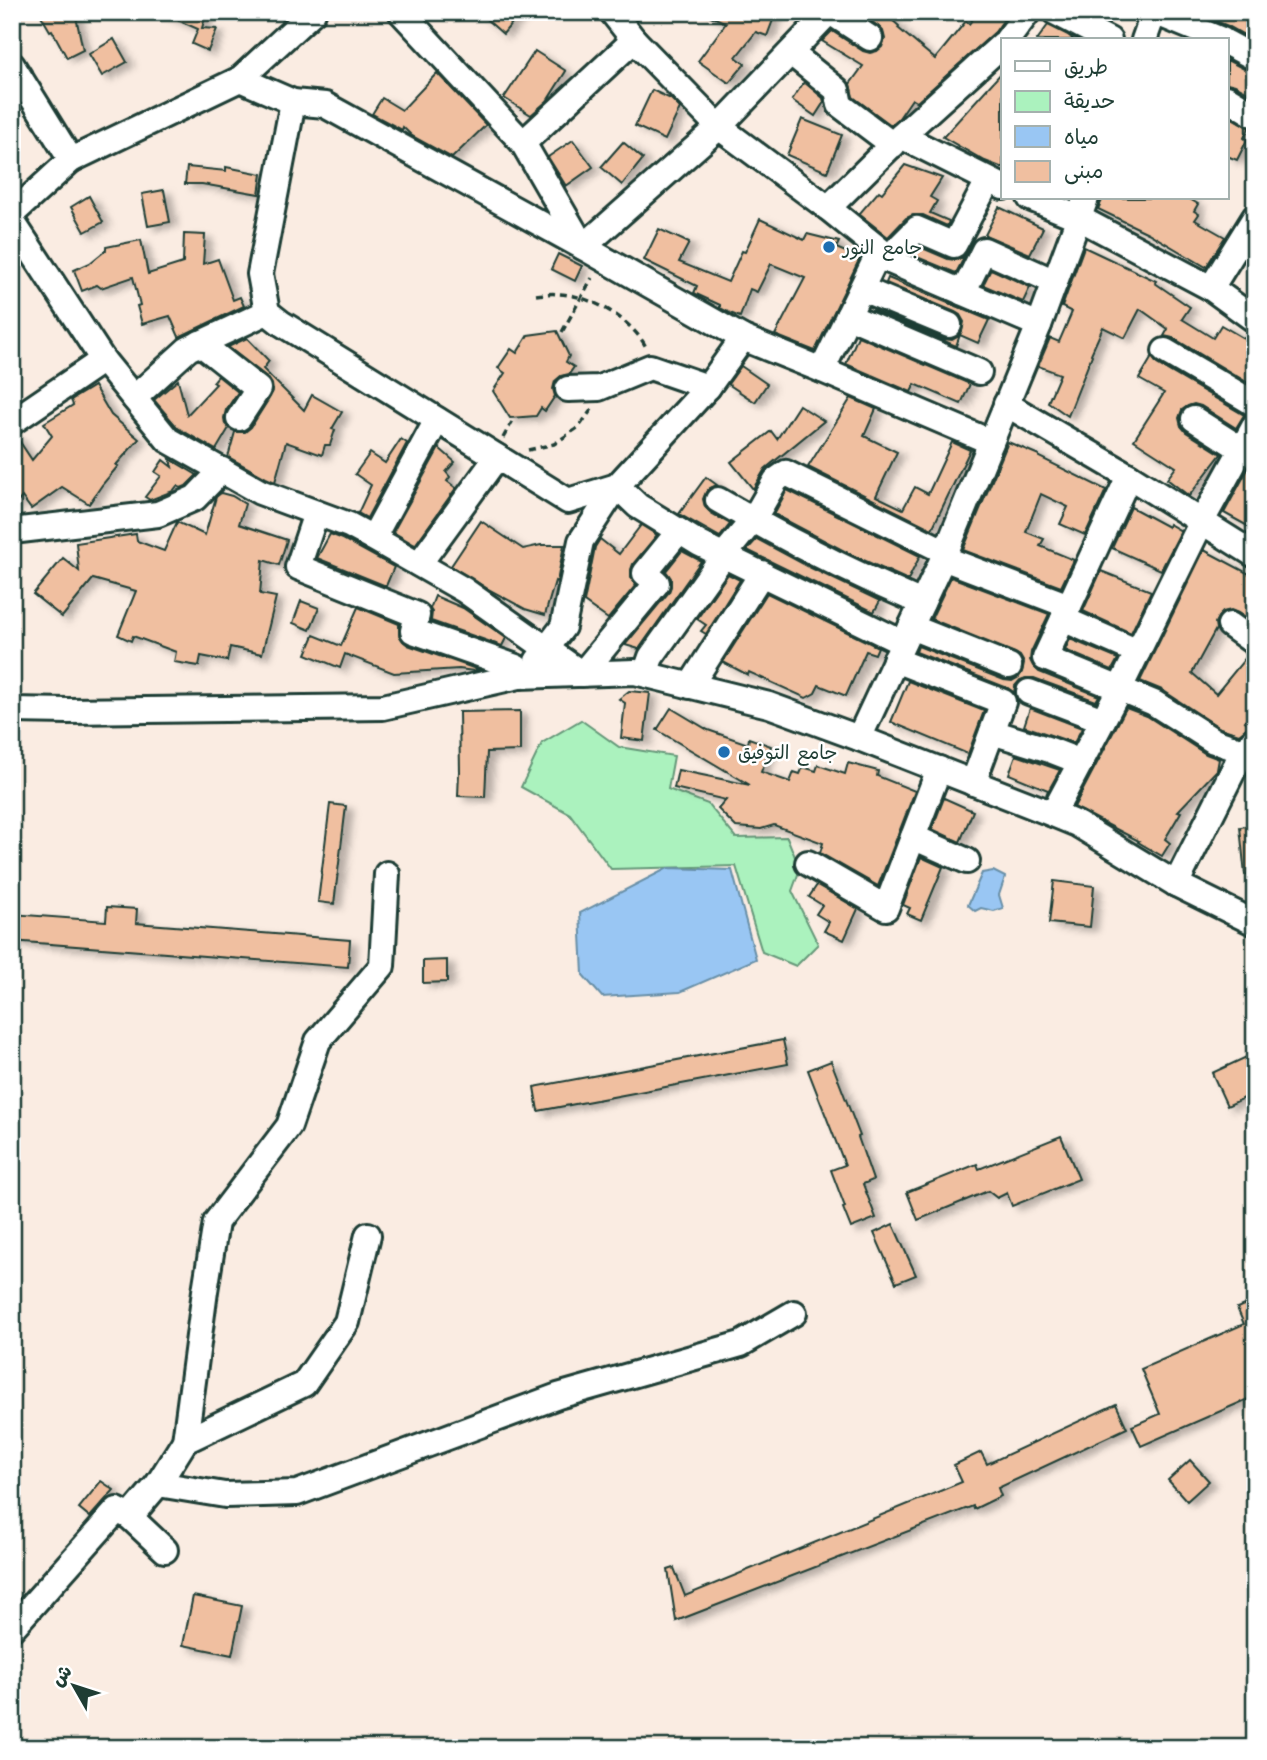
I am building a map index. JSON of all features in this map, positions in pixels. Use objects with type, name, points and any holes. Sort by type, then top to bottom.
[{"type":"street","points":[[12,214],[71,160],[240,79],[313,12]]},
{"type":"street","points":[[401,12],[523,143],[583,247]]},
{"type":"street","points":[[612,12],[634,40],[719,127],[828,208],[880,250],[882,258]]},
{"type":"street","points":[[583,247],[719,127],[830,12],[870,38]]},
{"type":"street","points":[[1008,38],[1028,12]]},
{"type":"street","points":[[1145,38],[1154,12],[1217,38]]},
{"type":"street","points":[[1057,13],[1105,38]]},
{"type":"street","points":[[523,143],[634,40]]},
{"type":"street","points":[[1228,44],[1255,58]]},
{"type":"street","points":[[828,208],[1001,46]]},
{"type":"street","points":[[791,53],[837,90],[840,105],[897,141],[995,184],[954,245],[917,229],[882,258],[862,289],[822,370]]},
{"type":"street","points":[[12,65],[71,160]]},
{"type":"street","points":[[240,79],[293,102],[325,105],[743,338],[991,442]]},
{"type":"street","points":[[1228,99],[1255,115]]},
{"type":"street","points":[[293,102],[260,274],[267,312],[437,420],[504,450],[568,501],[617,486]]},
{"type":"street","points":[[1041,200],[1083,208],[1211,288],[1255,320]]},
{"type":"street","points":[[859,738],[944,555],[1039,325],[1083,208]]},
{"type":"street","points":[[1211,288],[1255,217]]},
{"type":"street","points":[[12,222],[103,360],[168,440],[260,492],[349,525],[373,538],[464,590],[582,674]]},
{"type":"street","points":[[963,293],[984,250],[1055,282]]},
{"type":"street","points":[[882,258],[1039,325]]},
{"type":"street","points":[[862,289],[949,325]]},
{"type":"street","points":[[134,398],[188,349],[267,312]]},
{"type":"street","points":[[848,316],[979,372]]},
{"type":"street","points":[[523,675],[563,627],[581,541],[617,486],[708,387],[743,338]]},
{"type":"street","points":[[200,343],[258,388],[239,418]]},
{"type":"street","points":[[1165,351],[1255,404]]},
{"type":"street","points":[[12,422],[103,360]]},
{"type":"street","points":[[568,389],[599,388],[650,368],[708,387]]},
{"type":"street","points":[[1006,404],[1129,476],[1255,555]]},
{"type":"street","points":[[1194,419],[1245,457]]},
{"type":"street","points":[[373,538],[437,420]]},
{"type":"street","points":[[1053,814],[1120,688],[1202,521],[1245,457],[1255,425]]},
{"type":"street","points":[[419,564],[504,450]]},
{"type":"street","points":[[12,531],[158,514],[195,498],[222,470]]},
{"type":"street","points":[[645,674],[652,657],[724,555],[753,520],[776,480],[786,473],[944,555],[1066,612],[1138,652]]},
{"type":"street","points":[[1129,476],[1045,658],[1154,703],[1214,741],[1249,745],[1176,884]]},
{"type":"street","points":[[617,486],[638,506],[679,531],[903,643],[1003,702],[973,783]]},
{"type":"street","points":[[718,499],[881,586],[922,603]]},
{"type":"street","points":[[316,513],[298,567],[417,615],[413,631],[516,667],[523,675]]},
{"type":"street","points":[[582,674],[657,583],[645,573],[679,531]]},
{"type":"street","points":[[690,686],[762,573]]},
{"type":"street","points":[[1230,625],[1255,643]]},
{"type":"street","points":[[903,643],[1009,666]]},
{"type":"street","points":[[12,710],[383,707],[523,675],[635,672],[769,705],[1053,814],[1077,824],[1176,884],[1255,923]]},
{"type":"street","points":[[1029,692],[1103,720]]},
{"type":"street","points":[[992,732],[1081,762]]},
{"type":"street","points":[[808,863],[886,908],[939,769]]},
{"type":"street","points":[[913,837],[967,862]]},
{"type":"street","points":[[130,1517],[159,1484],[186,1441],[216,1222],[289,1126],[318,1041],[382,966],[387,874]]},
{"type":"street","points":[[186,1441],[304,1384],[347,1322],[368,1235]]},
{"type":"street","points":[[159,1484],[225,1495],[297,1493],[558,1396],[741,1344],[794,1313]]},
{"type":"street","points":[[12,1628],[117,1510],[130,1517],[165,1550]]},
{"type":"path","points":[[562,332],[592,278]]},
{"type":"path","points":[[536,295],[562,293],[592,301],[624,320],[645,344],[657,369]]},
{"type":"path","points":[[520,446],[528,450],[554,444],[579,427],[593,407],[599,388]]},
{"type":"path","points":[[504,450],[502,439],[512,422]]},
{"type":"green space","points":[[581,720],[619,747],[674,756],[668,789],[708,804],[736,838],[787,837],[800,869],[792,891],[818,944],[796,966],[762,952],[736,866],[611,869],[570,814],[521,787],[542,743]]},
{"type":"water","points":[[668,868],[732,870],[756,959],[680,992],[602,997],[583,975],[580,913]]},
{"type":"water","points":[[993,871],[1005,877],[999,895],[1003,908],[994,911],[981,908],[975,911],[968,905],[982,873]]},
{"type":"building","points":[[39,12],[75,12],[83,50],[67,58]]},
{"type":"building","points":[[159,12],[207,12],[202,28],[217,29],[208,51],[192,44],[198,29]]},
{"type":"building","points":[[478,12],[521,12],[503,34]]},
{"type":"building","points":[[702,12],[776,12],[767,36],[756,32],[736,57],[745,64],[729,83],[698,61],[726,23]]},
{"type":"building","points":[[858,12],[883,12],[935,59],[966,21],[969,24],[978,12],[1009,12],[995,32],[917,102],[912,99],[891,125],[853,97],[850,84],[863,66],[822,41],[832,31],[863,51],[870,53],[882,47],[885,39],[883,31]]},
{"type":"building","points":[[1194,12],[1232,12],[1243,15],[1255,21],[1255,41],[1228,26]]},
{"type":"building","points":[[1048,25],[1072,38],[1038,38]]},
{"type":"building","points":[[114,39],[127,62],[102,76],[89,54]]},
{"type":"building","points":[[535,51],[566,71],[547,101],[531,115],[504,98]]},
{"type":"building","points":[[1228,61],[1255,73],[1255,96],[1228,83]]},
{"type":"building","points":[[437,73],[486,125],[452,158],[412,136],[403,127],[402,130],[372,114],[382,98],[402,110]]},
{"type":"building","points":[[1001,73],[1001,167],[943,137]]},
{"type":"building","points":[[804,82],[823,98],[824,102],[815,116],[792,100]]},
{"type":"building","points":[[652,90],[671,99],[680,108],[665,140],[635,126]]},
{"type":"building","points":[[1228,116],[1249,128],[1244,138],[1247,140],[1237,160],[1228,156]]},
{"type":"building","points":[[802,119],[842,135],[827,172],[787,155]]},
{"type":"building","points":[[573,140],[593,167],[566,186],[548,157]]},
{"type":"building","points":[[623,142],[643,159],[622,185],[601,167]]},
{"type":"building","points":[[905,165],[942,178],[930,197],[937,201],[930,213],[949,221],[947,226],[923,215],[913,215],[906,218],[888,237],[859,214],[879,191],[882,193]]},
{"type":"building","points":[[187,167],[226,171],[226,167],[262,174],[259,194],[202,184],[185,184]]},
{"type":"building","points":[[164,190],[170,222],[148,226],[142,194]]},
{"type":"building","points":[[89,196],[103,222],[85,232],[71,207]]},
{"type":"building","points":[[1102,200],[1191,200],[1198,204],[1194,211],[1199,214],[1195,220],[1225,237],[1206,267],[1148,233],[1098,209]]},
{"type":"building","points":[[999,207],[1043,228],[1030,254],[985,235]]},
{"type":"building","points":[[760,219],[804,240],[807,234],[839,242],[836,248],[860,258],[815,351],[775,335],[805,278],[771,264],[757,292],[750,289],[740,317],[694,293],[697,286],[644,260],[659,229],[689,243],[679,262],[728,282]]},
{"type":"building","points":[[184,234],[205,235],[203,264],[218,259],[233,300],[240,297],[244,306],[179,337],[170,316],[142,324],[133,277],[101,288],[97,285],[82,291],[74,270],[90,263],[106,250],[106,247],[141,240],[148,274],[183,263]]},
{"type":"building","points":[[920,247],[948,259],[955,260],[966,254],[956,273],[912,255]]},
{"type":"building","points":[[1084,247],[1156,281],[1155,283],[1190,307],[1182,319],[1213,338],[1221,325],[1255,345],[1255,387],[1173,338],[1164,336],[1168,329],[1140,309],[1125,338],[1103,327],[1068,416],[1048,402],[1060,374],[1038,366],[1050,338],[1059,342],[1072,312],[1062,307]]},
{"type":"building","points":[[558,254],[582,266],[575,281],[551,269]]},
{"type":"building","points":[[991,269],[1030,287],[1023,302],[983,285]]},
{"type":"building","points":[[888,278],[989,320],[978,343],[960,335],[956,346],[872,310],[944,339],[952,340],[962,331],[964,322],[960,315],[886,283]]},
{"type":"building","points":[[557,331],[569,356],[566,362],[574,367],[569,374],[555,381],[555,396],[545,411],[541,408],[536,416],[510,418],[493,391],[505,373],[498,368],[511,349],[517,353],[528,335]]},
{"type":"building","points":[[858,336],[970,384],[961,404],[915,384],[911,392],[846,364]]},
{"type":"building","points":[[247,338],[269,361],[263,369],[304,410],[312,395],[342,412],[332,429],[335,430],[330,445],[325,445],[322,455],[286,442],[275,482],[228,457],[235,432],[245,432],[251,427],[273,391],[268,378],[228,347]]},
{"type":"building","points":[[1152,357],[1157,364],[1244,415],[1236,428],[1201,406],[1194,404],[1182,410],[1179,418],[1186,432],[1221,454],[1189,496],[1167,479],[1176,467],[1134,440],[1164,393],[1139,379]]},
{"type":"building","points":[[741,366],[767,384],[755,402],[728,384]]},
{"type":"building","points":[[218,376],[238,392],[226,410],[225,424],[229,428],[216,450],[178,428],[154,400],[178,380],[187,415],[216,384],[213,382]]},
{"type":"building","points":[[94,386],[111,415],[139,439],[116,465],[118,466],[89,504],[62,487],[31,509],[22,497],[12,509],[12,437],[16,436],[32,460],[52,436],[44,423],[73,405],[71,400]]},
{"type":"building","points":[[851,398],[876,409],[864,436],[897,452],[876,496],[903,509],[915,487],[928,494],[952,442],[970,450],[932,529],[808,467]]},
{"type":"building","points":[[799,405],[824,421],[765,469],[753,489],[731,462],[771,431],[777,439]]},
{"type":"building","points":[[401,439],[407,443],[367,518],[358,513],[371,485],[355,474],[370,453],[385,463]]},
{"type":"building","points":[[1008,442],[1106,490],[1085,535],[1060,524],[1068,507],[1041,494],[1026,532],[1044,539],[1040,546],[1074,560],[1061,587],[963,550]]},
{"type":"building","points":[[439,448],[455,462],[446,472],[450,477],[447,481],[456,488],[415,545],[393,532]]},
{"type":"building","points":[[1255,456],[1255,530],[1224,513]]},
{"type":"building","points":[[170,459],[197,475],[186,486],[177,486],[173,491],[150,500],[145,497],[161,476],[155,472],[163,460],[172,467]]},
{"type":"building","points":[[706,477],[717,485],[706,492],[703,499],[705,507],[730,524],[720,537],[679,514]]},
{"type":"building","points":[[787,490],[920,556],[908,580],[850,554],[774,514]]},
{"type":"building","points":[[221,493],[245,504],[239,524],[287,540],[279,565],[263,560],[260,594],[276,597],[262,654],[230,647],[227,661],[201,656],[199,666],[174,662],[176,652],[133,636],[131,641],[118,635],[136,591],[93,579],[62,617],[33,594],[63,558],[79,571],[76,543],[136,534],[137,541],[164,551],[177,522],[205,535],[216,497]]},
{"type":"building","points":[[1131,507],[1181,531],[1161,570],[1112,548]]},
{"type":"building","points":[[481,521],[523,549],[541,545],[564,545],[557,582],[555,581],[545,615],[525,609],[451,566]]},
{"type":"building","points":[[641,525],[657,535],[633,564],[631,578],[636,585],[608,619],[584,602],[595,547],[600,539],[619,554]]},
{"type":"building","points":[[330,534],[394,567],[386,586],[317,558]]},
{"type":"building","points":[[757,539],[880,601],[874,612],[747,550]]},
{"type":"building","points":[[1204,550],[1255,577],[1255,624],[1231,610],[1223,612],[1218,617],[1216,629],[1192,673],[1216,694],[1247,656],[1255,658],[1255,709],[1245,721],[1250,725],[1239,734],[1220,728],[1162,690],[1140,681]]},
{"type":"building","points":[[682,551],[701,561],[639,649],[625,645],[669,592],[671,578],[666,571]]},
{"type":"building","points":[[1101,571],[1151,591],[1131,633],[1083,611]]},
{"type":"building","points":[[728,574],[740,580],[706,634],[701,631],[706,625],[697,619]]},
{"type":"building","points":[[951,577],[1049,614],[1031,652],[1030,660],[1033,666],[1039,672],[1099,696],[1096,701],[1034,678],[1020,680],[1014,693],[1008,688],[916,652],[918,646],[1004,680],[1012,681],[1022,672],[1024,663],[1015,653],[931,619]]},
{"type":"building","points":[[767,593],[878,647],[875,654],[866,651],[846,696],[819,685],[815,693],[806,698],[723,662]]},
{"type":"building","points":[[435,596],[463,608],[506,638],[502,646],[431,621],[430,609]]},
{"type":"building","points":[[301,601],[319,608],[310,630],[293,623]]},
{"type":"building","points":[[358,607],[399,624],[399,635],[408,645],[479,670],[394,673],[345,654],[340,668],[306,654],[314,635],[341,646]]},
{"type":"building","points":[[1070,639],[1118,659],[1112,670],[1065,650]]},
{"type":"building","points":[[908,681],[984,711],[968,754],[891,722]]},
{"type":"building","points":[[629,691],[650,693],[644,741],[621,738],[625,703],[619,699]]},
{"type":"building","points":[[671,708],[708,730],[748,744],[749,738],[771,746],[761,772],[790,782],[794,772],[800,774],[803,767],[816,771],[818,765],[845,774],[848,763],[878,771],[877,776],[915,791],[878,886],[820,853],[823,843],[774,825],[761,829],[736,827],[718,809],[726,800],[674,788],[678,770],[750,785],[657,730]]},
{"type":"building","points":[[1030,708],[1082,728],[1074,743],[1024,726]]},
{"type":"building","points":[[1126,708],[1147,716],[1206,754],[1219,759],[1217,770],[1178,811],[1181,812],[1165,839],[1170,843],[1162,856],[1074,807]]},
{"type":"building","points":[[520,711],[520,751],[487,752],[485,797],[458,796],[459,712]]},
{"type":"building","points":[[1016,755],[1060,770],[1046,795],[1048,790],[1009,774]]},
{"type":"building","points":[[944,798],[973,811],[960,842],[932,829]]},
{"type":"building","points":[[330,804],[346,806],[334,904],[318,902]]},
{"type":"building","points":[[1255,825],[1255,874],[1245,875],[1240,827]]},
{"type":"building","points":[[921,857],[943,867],[921,920],[907,914],[910,908],[903,905]]},
{"type":"building","points":[[1054,881],[1094,886],[1090,927],[1049,923]]},
{"type":"building","points":[[817,885],[858,909],[844,940],[824,931],[829,922],[816,914],[822,905],[809,897]]},
{"type":"building","points":[[107,907],[137,909],[136,923],[350,940],[348,967],[12,941],[12,914],[106,921]]},
{"type":"building","points":[[447,960],[447,982],[423,983],[423,961]]},
{"type":"building","points":[[783,1040],[788,1064],[538,1111],[534,1087]]},
{"type":"building","points":[[1255,1053],[1255,1093],[1227,1106],[1212,1073]]},
{"type":"building","points":[[831,1061],[860,1136],[858,1137],[873,1180],[863,1184],[876,1218],[851,1228],[831,1170],[845,1165],[808,1070]]},
{"type":"building","points":[[1061,1136],[1079,1179],[1012,1206],[1007,1193],[997,1198],[988,1191],[918,1220],[907,1192],[977,1164],[979,1169]]},
{"type":"building","points":[[893,1224],[916,1275],[896,1283],[874,1233]]},
{"type":"building","points":[[1255,1300],[1255,1396],[1141,1446],[1132,1426],[1160,1414],[1141,1369],[1244,1324],[1237,1308]]},
{"type":"building","points":[[1116,1404],[1127,1428],[998,1488],[1001,1496],[974,1509],[973,1506],[676,1621],[668,1570],[674,1568],[685,1596],[962,1482],[954,1465],[981,1452],[987,1464]]},
{"type":"building","points":[[1190,1460],[1209,1481],[1187,1501],[1168,1480]]},
{"type":"building","points":[[101,1481],[114,1490],[90,1517],[79,1508]]},
{"type":"building","points":[[193,1596],[242,1606],[232,1655],[183,1645]]},
{"type":"place","name":"جامع النور","points":[[829,247]]},
{"type":"place","name":"جامع التوفيق","points":[[724,752]]}]
